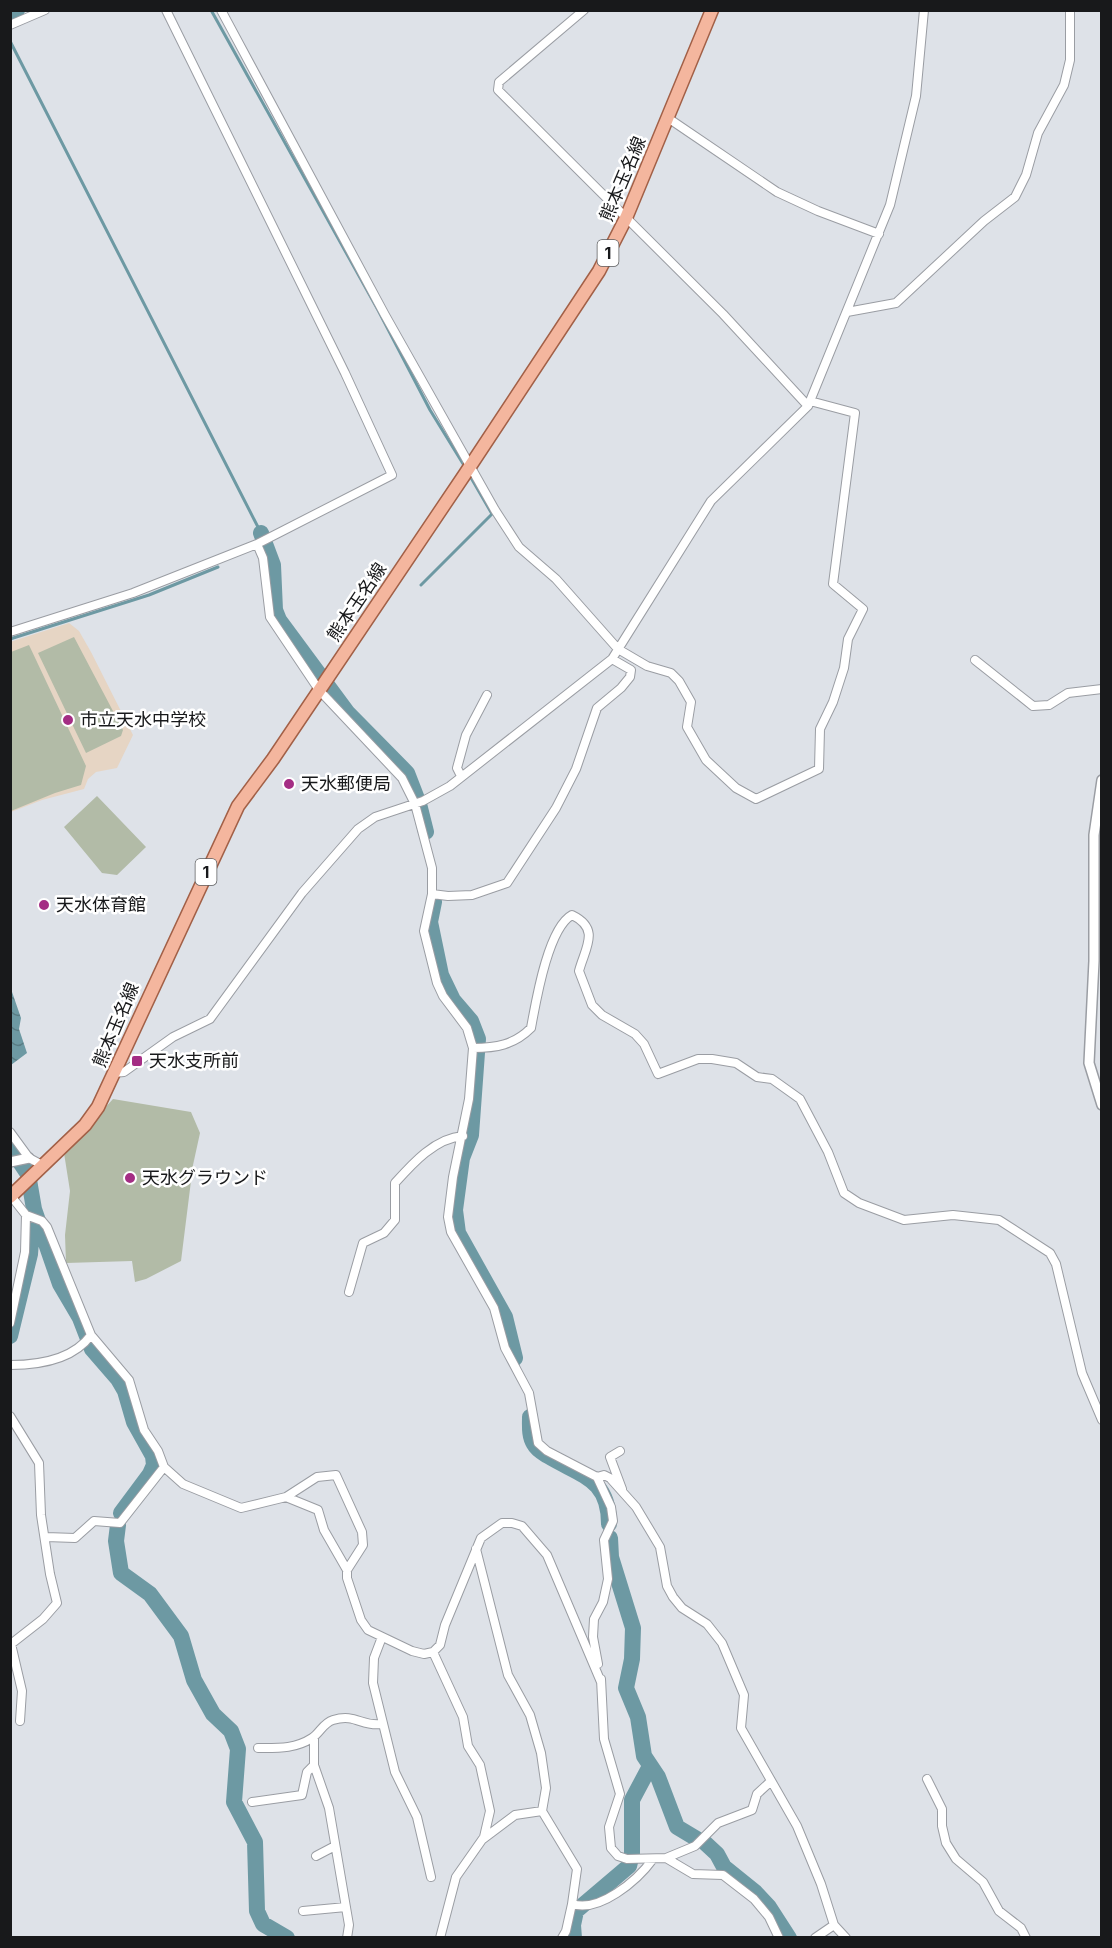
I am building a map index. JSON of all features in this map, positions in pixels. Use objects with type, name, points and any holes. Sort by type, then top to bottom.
[{"type":"main road","name":"熊本玉名線","points":[[11,1196],[85,1125],[98,1107],[238,806],[572,316],[626,219],[712,10]]},
{"type":"street","points":[[10,25],[45,10]]},
{"type":"street","points":[[10,633],[133,593],[259,543],[392,475],[345,373],[166,10]]},
{"type":"street","points":[[221,10],[468,470],[519,548],[556,579],[618,649],[647,666],[670,673],[679,681],[691,702],[687,727],[706,760],[736,788],[756,799],[819,769],[820,729],[833,702],[844,668],[848,639],[863,609],[833,584],[855,413],[809,404],[723,314],[498,90],[499,82],[584,10]]},
{"type":"street","points":[[114,1073],[124,1072],[173,1037],[210,1018],[302,893],[358,829],[375,817],[418,803],[461,776],[612,659],[711,501],[809,404],[890,205],[916,96],[924,10]]},
{"type":"street","points":[[847,312],[896,303],[984,221],[1015,197],[1026,175],[1038,133],[1064,85],[1070,60],[1070,10]]},
{"type":"street","points":[[668,118],[777,192],[818,211],[879,234]]},
{"type":"street","points":[[259,543],[270,617],[321,687],[402,778],[418,803],[432,868],[433,894],[424,931],[437,982],[443,996],[467,1028],[475,1048],[463,1136],[453,1177],[448,1217],[451,1232],[494,1308],[505,1348],[529,1394],[538,1443],[547,1451],[597,1477],[610,1478],[624,1493],[636,1507],[660,1548],[667,1586],[673,1597],[681,1608],[707,1624],[722,1643],[744,1695],[739,1721],[741,1728],[797,1826],[821,1884],[834,1925],[846,1938]]},
{"type":"street","points":[[433,894],[472,895],[507,884],[518,869],[530,844],[547,826],[576,769],[597,708],[630,677],[631,670],[612,659]]},
{"type":"street","points":[[975,660],[1033,706],[1049,705],[1068,693],[1101,689]]},
{"type":"street","points":[[461,776],[457,768],[466,735],[487,695]]},
{"type":"street","points":[[1101,780],[1089,1063],[1101,1105]]},
{"type":"street","points":[[475,1048],[494,1048],[508,1044],[531,1028],[545,968],[559,929],[564,920],[572,915],[584,921],[589,931],[589,945],[579,971],[592,1005],[602,1015],[635,1034],[644,1044],[658,1074],[698,1059],[712,1059],[736,1063],[757,1077],[772,1079],[800,1099],[828,1152],[844,1193],[859,1203],[904,1220],[953,1215],[999,1220],[1050,1253],[1056,1264],[1082,1373],[1101,1420]]},
{"type":"street","points":[[10,1132],[26,1159],[39,1170]]},
{"type":"street","points":[[349,1292],[363,1243],[384,1233],[395,1220],[395,1183],[411,1164],[428,1151],[454,1136],[463,1136]]},
{"type":"street","points":[[10,1162],[26,1159]]},
{"type":"street","points":[[11,1196],[27,1215],[42,1221],[47,1227],[89,1339],[129,1380],[144,1430],[158,1451],[164,1467],[183,1484],[241,1508],[286,1497],[317,1477],[336,1475],[362,1532],[363,1545],[347,1570]]},
{"type":"street","points":[[10,1323],[25,1252],[27,1215]]},
{"type":"street","points":[[10,1365],[33,1365],[57,1358],[78,1350],[89,1339]]},
{"type":"street","points":[[10,1416],[39,1463],[41,1515],[57,1603],[43,1619],[11,1644],[22,1691],[20,1721]]},
{"type":"street","points":[[620,1451],[610,1457],[624,1493]]},
{"type":"street","points":[[46,1537],[75,1539],[94,1521],[120,1523],[164,1467]]},
{"type":"street","points":[[597,1477],[611,1507],[613,1521],[604,1540],[608,1579],[603,1602],[594,1619],[593,1637],[601,1682],[604,1739],[620,1794],[609,1827],[608,1842],[618,1856],[630,1860],[666,1858],[695,1846],[718,1823],[752,1810],[757,1794],[770,1782]]},
{"type":"street","points":[[286,1497],[318,1510],[324,1530],[347,1570],[347,1578],[361,1620],[368,1629],[412,1651],[424,1654],[433,1652],[440,1645],[445,1625],[482,1538],[502,1524],[512,1523],[522,1526],[536,1539],[547,1555],[601,1682]]},
{"type":"street","points":[[476,1549],[508,1675],[530,1716],[541,1753],[546,1788],[542,1810],[577,1869],[576,1906],[562,1938]]},
{"type":"street","points":[[382,1637],[374,1658],[373,1683],[395,1772],[417,1817],[431,1877]]},
{"type":"street","points":[[433,1652],[463,1717],[468,1746],[480,1765],[487,1791],[490,1811],[482,1840]]},
{"type":"street","points":[[258,1748],[289,1748],[314,1737],[323,1726],[333,1720],[356,1717],[371,1726],[382,1724]]},
{"type":"street","points":[[314,1737],[314,1765],[329,1808],[349,1925],[347,1938]]},
{"type":"street","points":[[252,1802],[302,1795],[307,1772],[314,1765]]},
{"type":"street","points":[[927,1779],[942,1809],[942,1826],[946,1843],[956,1858],[983,1882],[999,1911],[1021,1929],[1026,1938]]},
{"type":"street","points":[[440,1938],[456,1877],[482,1840],[515,1815],[542,1810]]},
{"type":"street","points":[[316,1856],[335,1846]]},
{"type":"street","points":[[666,1858],[693,1874],[723,1875],[754,1899],[769,1917],[779,1938]]},
{"type":"street","points":[[576,1906],[610,1897],[644,1872],[653,1859]]},
{"type":"street","points":[[303,1911],[346,1907]]},
{"type":"street","points":[[815,1938],[834,1925]]},
{"type":"shaded area","name":"市立天水中学校","points":[[69,623],[79,631],[91,652],[133,735],[117,768],[96,772],[88,779],[84,789],[42,800],[11,812],[10,642]]},
{"type":"green space","points":[[74,637],[123,730],[121,736],[86,753],[38,653]]},
{"type":"green space","points":[[29,645],[86,766],[81,785],[11,811],[11,652]]},
{"type":"green space","points":[[97,796],[146,847],[117,875],[102,873],[64,827]]},
{"type":"green space","name":"天水グラウンド","points":[[113,1099],[191,1112],[200,1133],[193,1165],[181,1261],[146,1279],[135,1282],[132,1261],[66,1263],[65,1235],[70,1191],[64,1153]]},
{"type":"water","points":[[11,989],[21,1018],[19,1029],[27,1053],[11,1065]]},
{"type":"waterway","points":[[10,13],[17,10]]},
{"type":"waterway","points":[[211,10],[378,310],[430,410],[465,467]]},
{"type":"waterway","points":[[10,41],[261,533]]},
{"type":"waterway","points":[[421,585],[492,514],[470,476]]},
{"type":"waterway","points":[[261,533],[273,565],[275,610],[279,620],[347,712],[407,773],[419,804],[426,832]]},
{"type":"waterway","points":[[10,639],[149,595],[218,567]]},
{"type":"waterway","points":[[434,902],[430,922],[441,975],[453,1000],[471,1021],[478,1039],[471,1135],[462,1158],[455,1210],[458,1233],[505,1317],[515,1358]]},
{"type":"waterway","points":[[10,1147],[28,1174],[34,1209],[60,1284],[80,1318],[92,1349],[118,1379],[125,1391],[134,1422],[153,1456],[154,1465],[150,1474],[121,1513]]},
{"type":"waterway","points":[[10,1336],[30,1254],[33,1216]]},
{"type":"waterway","points":[[530,1417],[531,1438],[534,1444],[540,1451],[591,1480],[604,1497],[609,1524]]},
{"type":"waterway","points":[[118,1525],[116,1541],[121,1573],[150,1594],[181,1636],[194,1680],[213,1714],[231,1731],[238,1749],[234,1802],[255,1842],[257,1911],[263,1924],[287,1938]]},
{"type":"waterway","points":[[610,1538],[611,1557],[633,1628],[632,1659],[626,1688],[638,1717],[644,1756],[658,1777],[677,1827],[697,1839]]},
{"type":"waterway","points":[[10,1576],[10,1599]]},
{"type":"waterway","points":[[574,1938],[573,1925],[576,1911],[629,1866],[632,1854],[632,1800],[649,1768]]},
{"type":"waterway","points":[[703,1841],[717,1854],[724,1867],[755,1892],[769,1907],[789,1938]]},
{"type":"place","name":"市立天水中学校","points":[[68,720]]},
{"type":"place","name":"天水郵便局","points":[[289,784]]},
{"type":"place","name":"天水体育館","points":[[44,905]]},
{"type":"place","name":"天水支所前","points":[[137,1061]]},
{"type":"place","name":"天水グラウンド","points":[[130,1178]]}]
